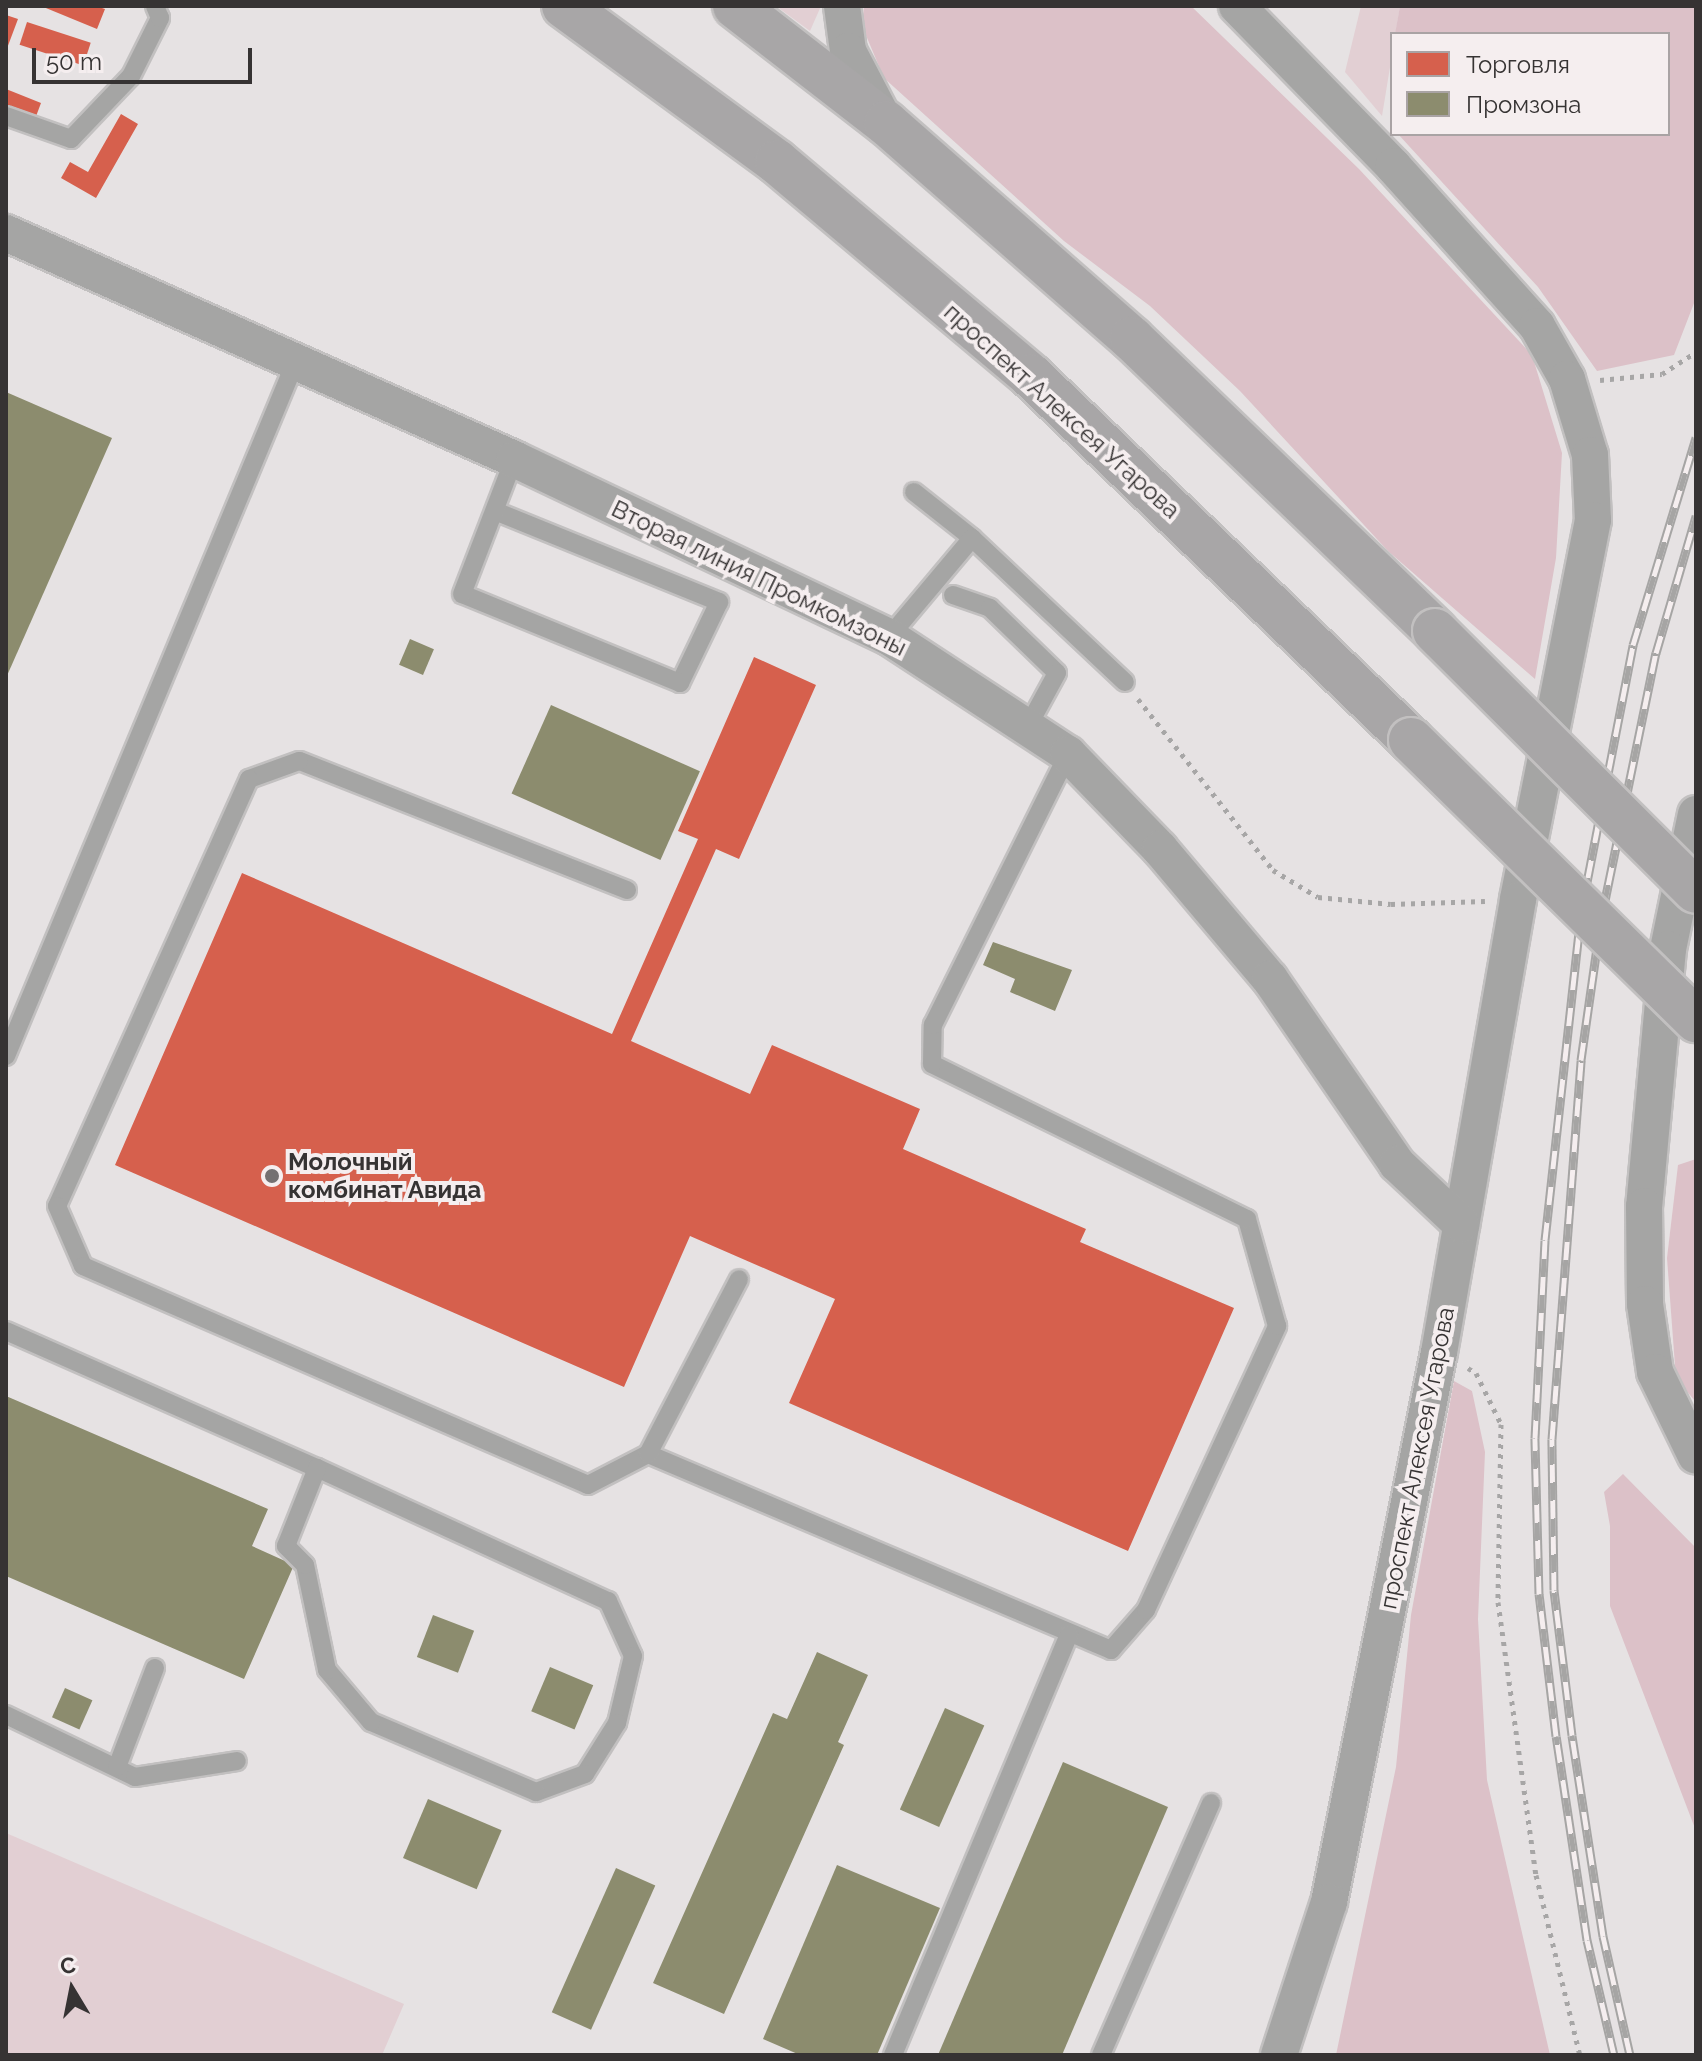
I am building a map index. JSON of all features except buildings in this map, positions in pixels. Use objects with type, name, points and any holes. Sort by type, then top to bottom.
[{"type":"main road","name":"проспект Алексея Угарова","points":[[564,6],[777,162],[1031,376],[1411,740],[1696,1020]]},
{"type":"main road","points":[[735,6],[886,123],[1132,339],[1435,631],[1696,891]]},
{"type":"street","points":[[842,6],[848,51],[886,123]]},
{"type":"street","name":"проспект Алексея Угарова","points":[[1237,6],[1497,279],[1537,326],[1567,379],[1590,455],[1593,520],[1518,900],[1439,1352],[1329,1902],[1279,2055]]},
{"type":"street","name":"Вторая линия Промкомзоны","points":[[6,233],[514,459],[889,637],[1068,754],[1160,849],[1270,979],[1397,1164],[1461,1224]]},
{"type":"street","points":[[1696,814],[1668,949],[1644,1206],[1645,1304],[1655,1372],[1696,1456]]},
{"type":"lane","points":[[6,116],[71,139],[131,76],[161,10]]},
{"type":"lane","points":[[6,1056],[295,363]]},
{"type":"lane","points":[[495,511],[719,602],[680,683],[462,594],[514,459]]},
{"type":"lane","points":[[914,492],[972,538],[1125,682]]},
{"type":"lane","points":[[889,637],[972,538]]},
{"type":"lane","points":[[953,595],[990,608],[1057,673],[1027,728]]},
{"type":"lane","points":[[648,1454],[1111,1650],[1146,1610],[1277,1326],[1247,1219],[932,1064],[933,1025],[1068,754]]},
{"type":"lane","points":[[627,890],[299,761],[249,779],[57,1206],[83,1266],[588,1485],[648,1454],[739,1279]]},
{"type":"lane","points":[[6,1331],[317,1468],[608,1601],[633,1656],[617,1723],[585,1774],[536,1792],[371,1722],[327,1670],[305,1565],[286,1546],[317,1468]]},
{"type":"lane","points":[[893,2055],[1069,1634]]},
{"type":"lane","points":[[117,1767],[155,1668]]},
{"type":"lane","points":[[6,1715],[135,1777],[237,1761]]},
{"type":"lane","points":[[1101,2055],[1211,1803]]},
{"type":"path","points":[[1567,379],[1647,377],[1696,352]]},
{"type":"path","points":[[1125,682],[1273,870],[1318,897],[1391,904],[1518,900]]},
{"type":"path","points":[[1439,1352],[1476,1373],[1501,1424],[1498,1602],[1536,1875],[1580,2055]]},
{"type":"shaded area","points":[[776,6],[821,6],[810,31]]},
{"type":"shaded area","points":[[864,6],[1191,6],[1359,169],[1532,355],[1562,453],[1556,558],[1535,679],[1388,551],[1240,391],[1150,306],[1064,241],[884,78],[862,26]]},
{"type":"shaded area","points":[[1361,6],[1400,6],[1396,32],[1390,32],[1390,67],[1382,116],[1345,72]]},
{"type":"shaded area","points":[[1400,6],[1696,6],[1696,298],[1674,355],[1597,371],[1538,287],[1400,136],[1670,136],[1670,32],[1395,32]]},
{"type":"shaded area","points":[[1696,1159],[1696,1402],[1676,1379],[1667,1258],[1678,1165]]},
{"type":"shaded area","points":[[1454,1381],[1472,1391],[1485,1452],[1478,1619],[1487,1780],[1550,2055],[1336,2055],[1396,1767],[1411,1615]]},
{"type":"shaded area","points":[[1623,1474],[1696,1548],[1696,1831],[1610,1606],[1610,1526],[1604,1492]]},
{"type":"shaded area","points":[[6,1833],[404,2004],[382,2055],[6,2055]]},
{"type":"railway","points":[[1614,2055],[1587,1940],[1556,1736],[1539,1594],[1535,1438],[1545,1240],[1581,913],[1633,645],[1696,437]]},
{"type":"railway","points":[[1630,2055],[1603,1936],[1572,1735],[1554,1590],[1552,1439],[1581,1060],[1601,920],[1656,653],[1696,516]]},
{"type":"place","name":"Молочный комбинат Авида","points":[[272,1176]]}]
